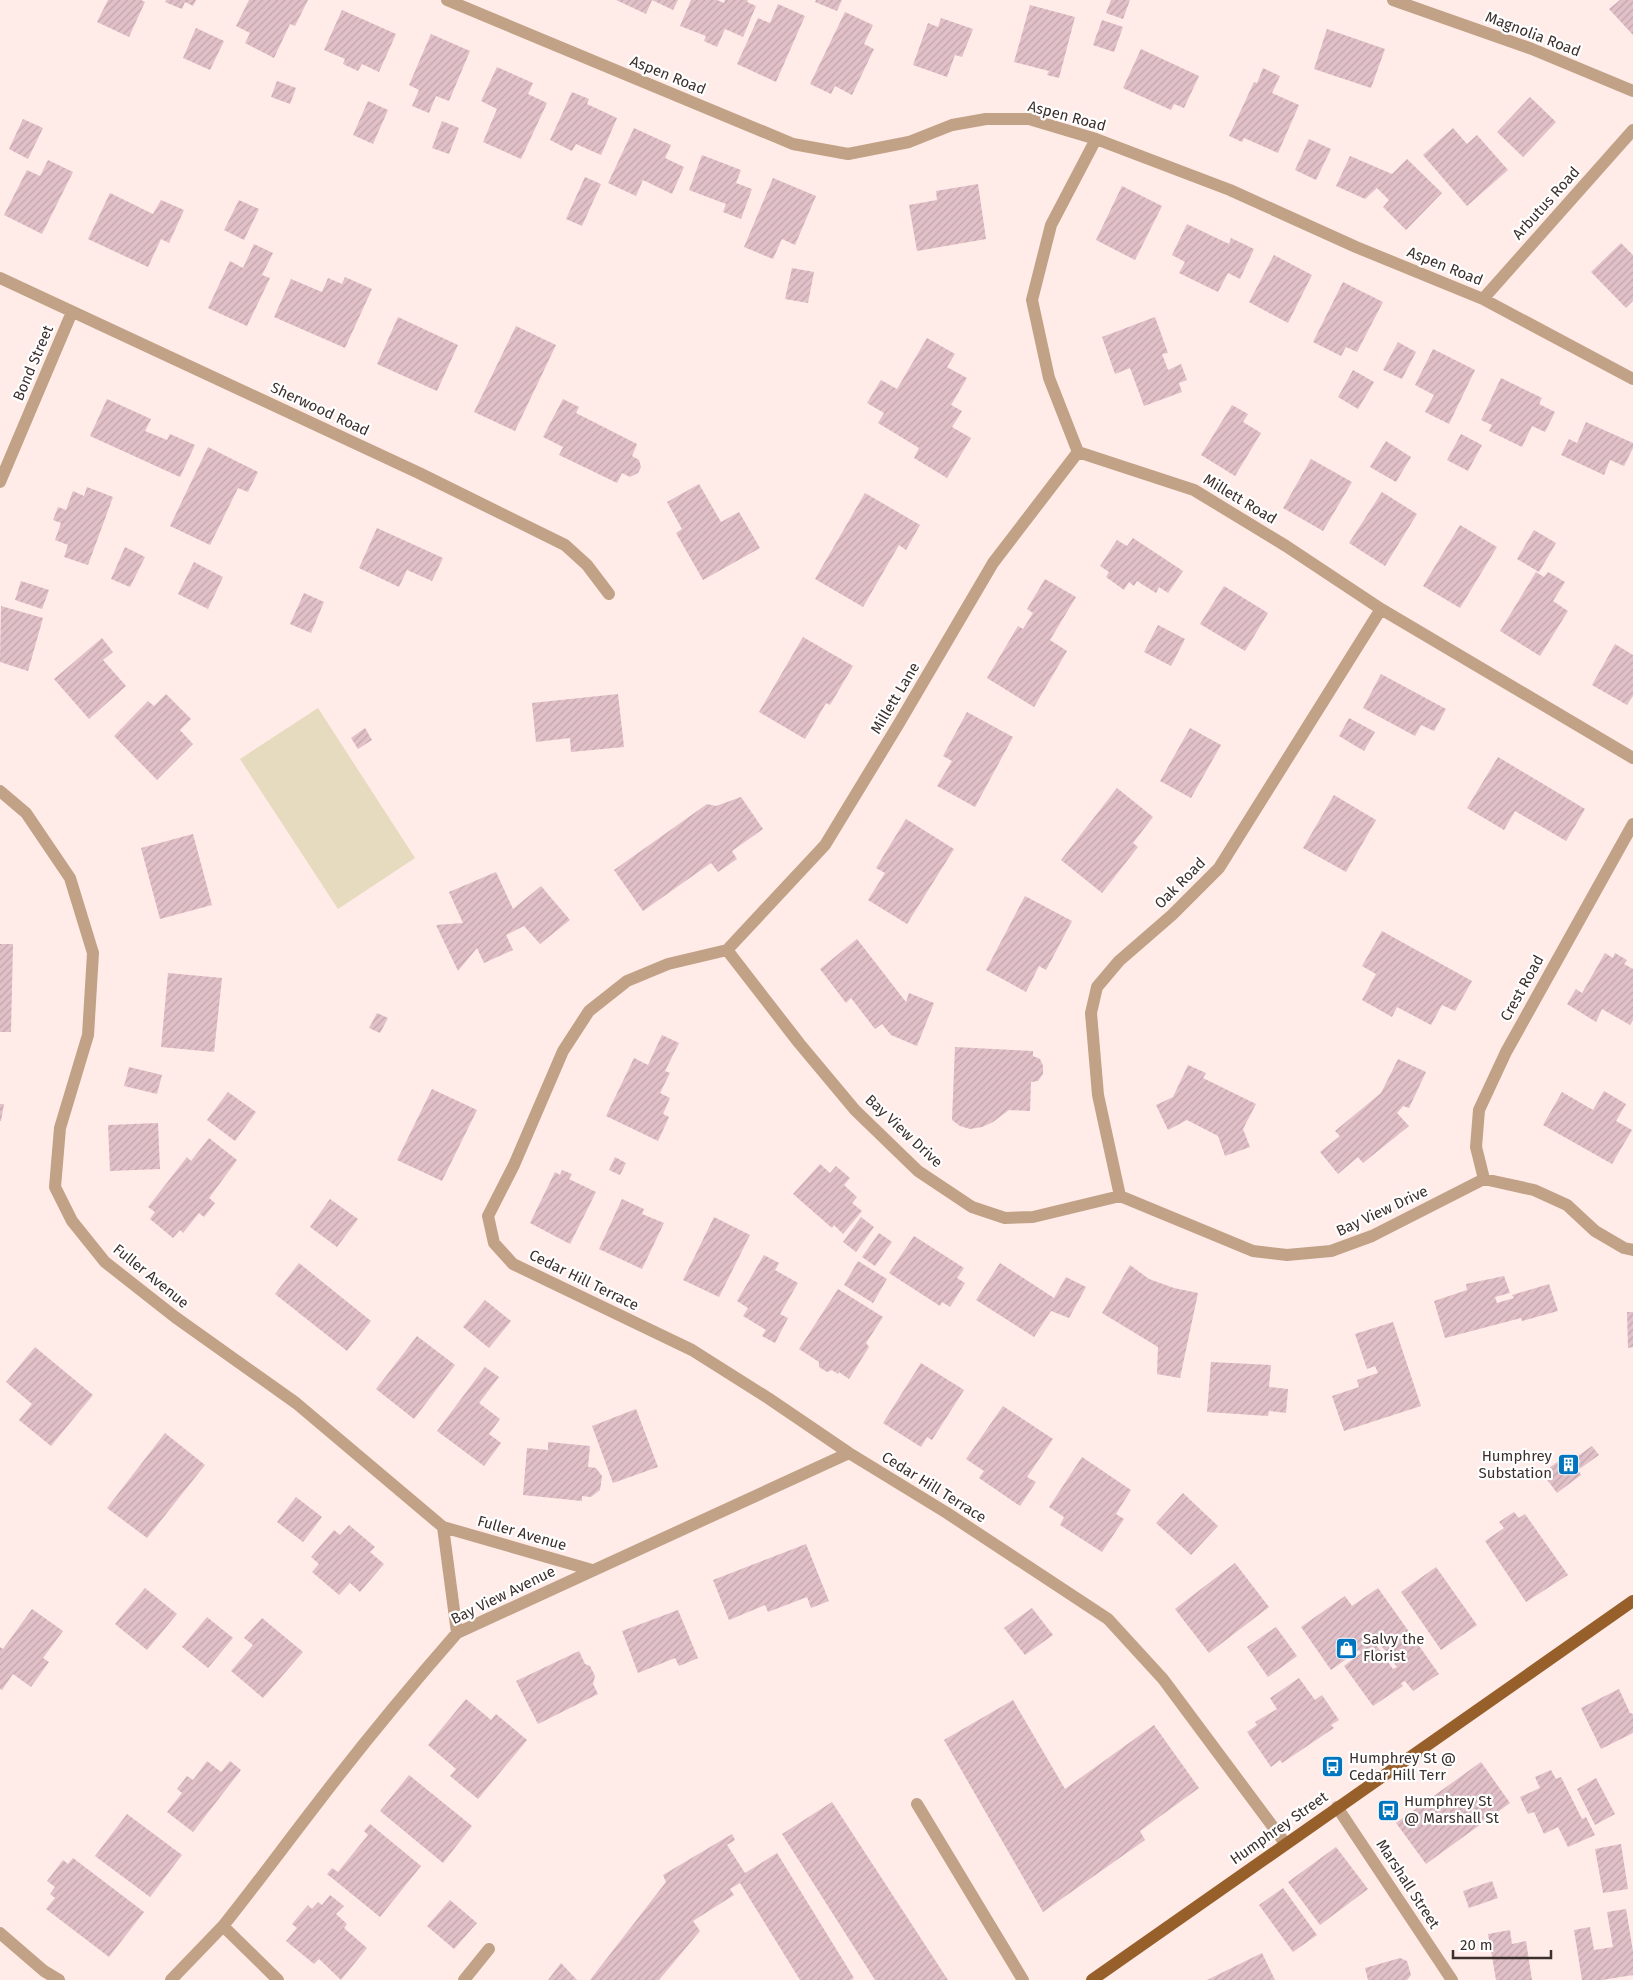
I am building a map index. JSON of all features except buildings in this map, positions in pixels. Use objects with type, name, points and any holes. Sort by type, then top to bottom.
[{"type":"main road","name":"Humphrey Street","points":[[1092,1980],[1633,1600]]},
{"type":"street","name":"Aspen Road","points":[[447,0],[793,144],[848,154],[909,142],[952,125],[986,119],[1029,119],[1096,139],[1230,190],[1356,247],[1483,299],[1633,379]]},
{"type":"street","name":"Magnolia Road","points":[[1393,0],[1532,49],[1633,91]]},
{"type":"street","name":"Arbutus Road","points":[[1483,299],[1633,130]]},
{"type":"street","points":[[1078,452],[1049,378],[1032,300],[1051,225],[1096,139]]},
{"type":"street","name":"Sherwood Road","points":[[0,278],[565,544],[587,565],[609,594]]},
{"type":"street","name":"Bond Street","points":[[0,482],[72,312]]},
{"type":"street","name":"Millett Road","points":[[1078,452],[1194,490],[1286,546],[1381,609],[1633,758]]},
{"type":"street","name":"Millett Lane","points":[[727,950],[825,845],[993,563],[1078,452]]},
{"type":"street","name":"Oak Road","points":[[1120,1196],[1098,1095],[1091,1012],[1097,987],[1119,961],[1172,915],[1219,868],[1381,609]]},
{"type":"street","name":"Fuller Avenue","points":[[0,791],[26,813],[70,878],[93,953],[88,1035],[60,1128],[55,1187],[72,1221],[106,1262],[175,1317],[296,1402],[443,1527],[592,1570]]},
{"type":"street","name":"Crest Road","points":[[1484,1179],[1476,1147],[1479,1110],[1506,1052],[1633,824]]},
{"type":"street","name":"Bay View Drive","points":[[727,950],[799,1043],[855,1110],[918,1171],[972,1207],[1005,1218],[1033,1217],[1120,1196],[1254,1251],[1287,1255],[1330,1251],[1372,1236],[1484,1179]]},
{"type":"street","name":"Cedar Hill Terrace","points":[[727,950],[668,964],[627,981],[589,1011],[564,1051],[514,1165],[488,1216],[494,1243],[513,1264],[692,1350],[1108,1619],[1163,1679],[1285,1843]]},
{"type":"street","points":[[1484,1179],[1534,1190],[1567,1205],[1595,1231],[1624,1248],[1633,1250]]},
{"type":"street","name":"Bay View Avenue","points":[[171,1980],[223,1926],[316,1805],[418,1678],[457,1633],[849,1453]]},
{"type":"street","points":[[443,1527],[457,1633]]},
{"type":"street","points":[[917,1804],[1023,1980]]},
{"type":"street","name":"Marshall Street","points":[[1337,1807],[1452,1980]]},
{"type":"street","points":[[223,1926],[278,1980]]},
{"type":"street","points":[[0,1933],[44,1971],[60,1980]]},
{"type":"street","points":[[464,1980],[489,1949]]},
{"type":"shaded area","points":[[318,708],[415,858],[338,909],[240,759]]},
{"type":"place","name":"Humphrey Substation","points":[[1568,1465]]},
{"type":"place","name":"Salvy the Florist","points":[[1347,1648]]},
{"type":"place","name":"Humphrey St @ Cedar Hill Terr","points":[[1333,1767]]},
{"type":"place","name":"Humphrey St @ Marshall St","points":[[1388,1810]]}]
